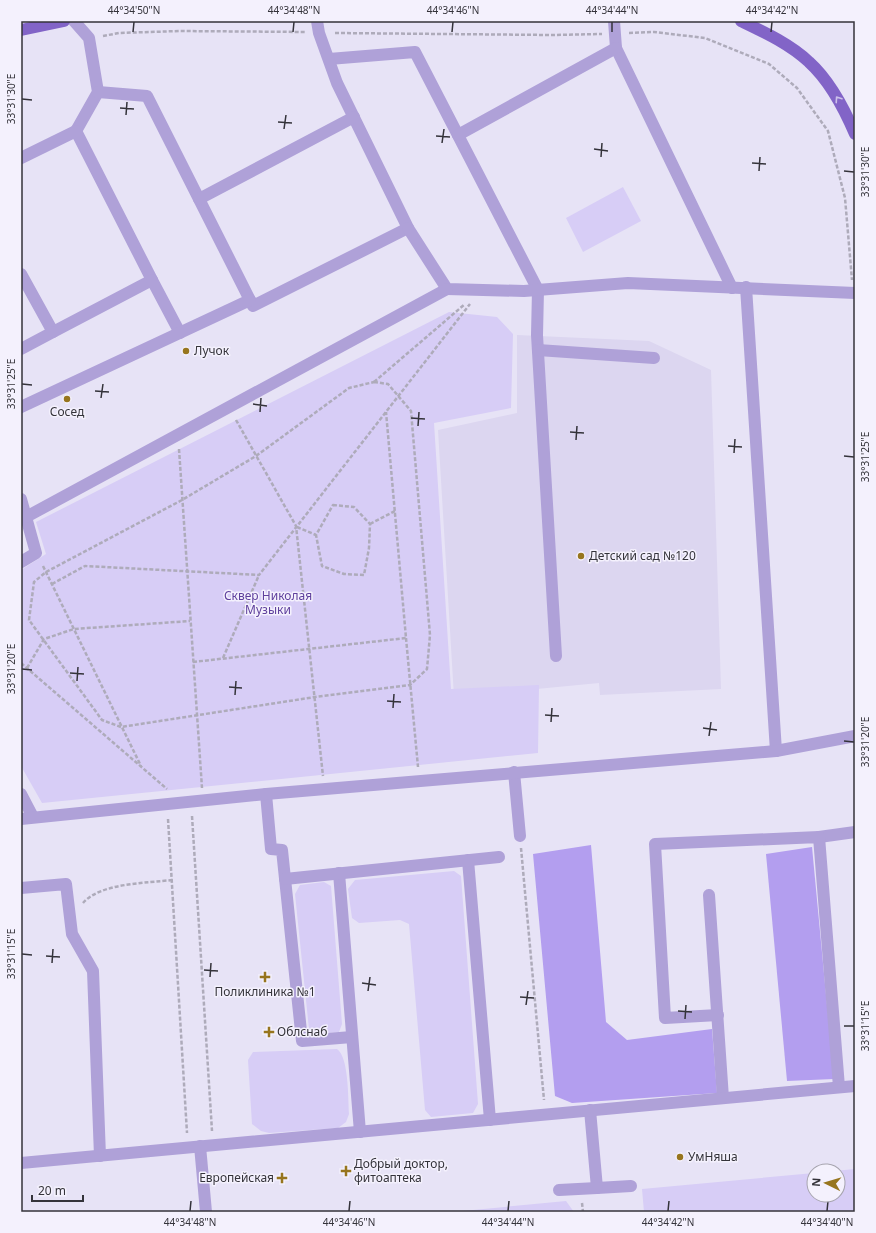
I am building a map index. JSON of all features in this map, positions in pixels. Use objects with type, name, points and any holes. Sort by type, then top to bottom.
[{"type":"main road","points":[[21,30],[64,21]]},
{"type":"main road","points":[[741,21],[765,32],[810,62],[844,108],[855,134]]},
{"type":"lane","points":[[21,158],[76,131],[98,92],[90,38],[74,21]]},
{"type":"lane","points":[[317,21],[319,33],[337,83],[408,228],[446,289]]},
{"type":"lane","points":[[614,21],[616,48],[732,288]]},
{"type":"lane","points":[[458,135],[616,48]]},
{"type":"lane","points":[[329,60],[415,52],[538,290],[536,335],[556,656]]},
{"type":"lane","points":[[98,92],[147,96],[253,306],[408,228]]},
{"type":"lane","points":[[199,199],[354,118]]},
{"type":"lane","points":[[76,131],[180,332]]},
{"type":"lane","points":[[21,274],[52,332]]},
{"type":"lane","points":[[21,349],[152,280]]},
{"type":"lane","points":[[26,517],[446,289],[538,290],[628,283],[855,293]]},
{"type":"lane","points":[[746,287],[776,751]]},
{"type":"lane","points":[[21,407],[250,300]]},
{"type":"lane","points":[[538,350],[654,358]]},
{"type":"lane","points":[[21,499],[36,553],[21,562]]},
{"type":"lane","points":[[21,794],[27,818],[420,780],[776,751],[855,736]]},
{"type":"lane","points":[[514,772],[520,836]]},
{"type":"lane","points":[[266,794],[271,849],[282,850],[302,1041],[352,1037]]},
{"type":"lane","points":[[718,1015],[665,1018],[655,844],[819,837],[855,832]]},
{"type":"lane","points":[[819,837],[839,1087]]},
{"type":"lane","points":[[285,879],[499,857]]},
{"type":"lane","points":[[468,860],[490,1120]]},
{"type":"lane","points":[[339,873],[360,1132]]},
{"type":"lane","points":[[21,888],[66,884],[72,934],[93,971],[100,1156]]},
{"type":"lane","points":[[709,895],[723,1098]]},
{"type":"lane","points":[[21,1163],[855,1086]]},
{"type":"lane","points":[[590,1110],[597,1188]]},
{"type":"lane","points":[[194,1147],[206,1212]]},
{"type":"lane","points":[[559,1190],[631,1186]]},
{"type":"path","points":[[374,382],[482,290]]},
{"type":"path","points":[[223,658],[258,575],[482,290]]},
{"type":"path","points":[[374,382],[388,384],[399,395],[410,411],[430,635],[427,669],[410,685],[315,697],[121,727],[102,720],[29,620],[34,582],[46,572],[182,500],[256,456],[350,388],[374,382]]},
{"type":"path","points":[[229,407],[296,526],[324,789]]},
{"type":"path","points":[[386,412],[410,685],[420,780]]},
{"type":"path","points":[[178,435],[197,716],[192,801],[213,1145]]},
{"type":"path","points":[[333,505],[354,507],[370,524],[369,548],[364,575],[344,574],[322,566],[316,535],[333,505]]},
{"type":"path","points":[[370,524],[395,511]]},
{"type":"path","points":[[296,526],[316,535]]},
{"type":"path","points":[[36,553],[140,766]]},
{"type":"path","points":[[52,584],[85,566],[258,575]]},
{"type":"path","points":[[27,668],[44,640],[74,629],[190,620]]},
{"type":"path","points":[[193,662],[406,638]]},
{"type":"path","points":[[21,663],[140,766],[192,801]]},
{"type":"path","points":[[167,804],[194,1147]]},
{"type":"path","points":[[520,836],[545,1115]]},
{"type":"path","points":[[71,920],[87,899],[110,888],[172,880]]},
{"type":"shaded area","name":"Детский сад №120","points":[[517,335],[649,341],[711,370],[721,689],[600,695],[599,683],[454,697],[438,430],[517,413]]},
{"type":"shaded area","points":[[591,845],[606,1022],[627,1040],[712,1029],[717,1093],[572,1103],[555,1096],[533,854]]},
{"type":"shaded area","points":[[812,847],[834,1079],[787,1081],[766,854]]},
{"type":"green space","points":[[623,187],[641,221],[583,252],[566,218]]},
{"type":"green space","name":"Сквер Николая Музыки","points":[[449,312],[497,317],[513,334],[511,408],[434,423],[451,689],[539,685],[538,753],[42,803],[21,766],[21,570],[46,554],[36,522]]},
{"type":"green space","points":[[454,871],[461,876],[478,1104],[473,1113],[431,1117],[425,1110],[409,924],[400,920],[359,923],[352,918],[348,889],[355,880]]},
{"type":"green space","points":[[324,882],[331,886],[342,1024],[339,1032],[315,1034],[309,1029],[295,894],[300,885]]},
{"type":"green space","points":[[337,1049],[341,1053],[346,1069],[349,1114],[346,1122],[338,1128],[269,1133],[261,1131],[252,1124],[248,1060],[253,1052]]},
{"type":"green space","points":[[855,1169],[855,1212],[644,1212],[642,1189],[806,1174],[806,1203],[846,1203],[846,1170]]},
{"type":"green space","points":[[566,1201],[574,1212],[452,1212]]},
{"type":"place","name":"Лучок","points":[[186,351]]},
{"type":"place","name":"Сосед","points":[[67,399]]},
{"type":"place","name":"Детский сад №120","points":[[581,556]]},
{"type":"place","name":"Поликлиника №1","points":[[265,977]]},
{"type":"place","name":"Облснаб","points":[[269,1032]]},
{"type":"place","name":"УмНяша","points":[[680,1157]]},
{"type":"place","name":"Добрый доктор, фитоаптека","points":[[346,1171]]},
{"type":"place","name":"Европейская","points":[[282,1178]]}]
